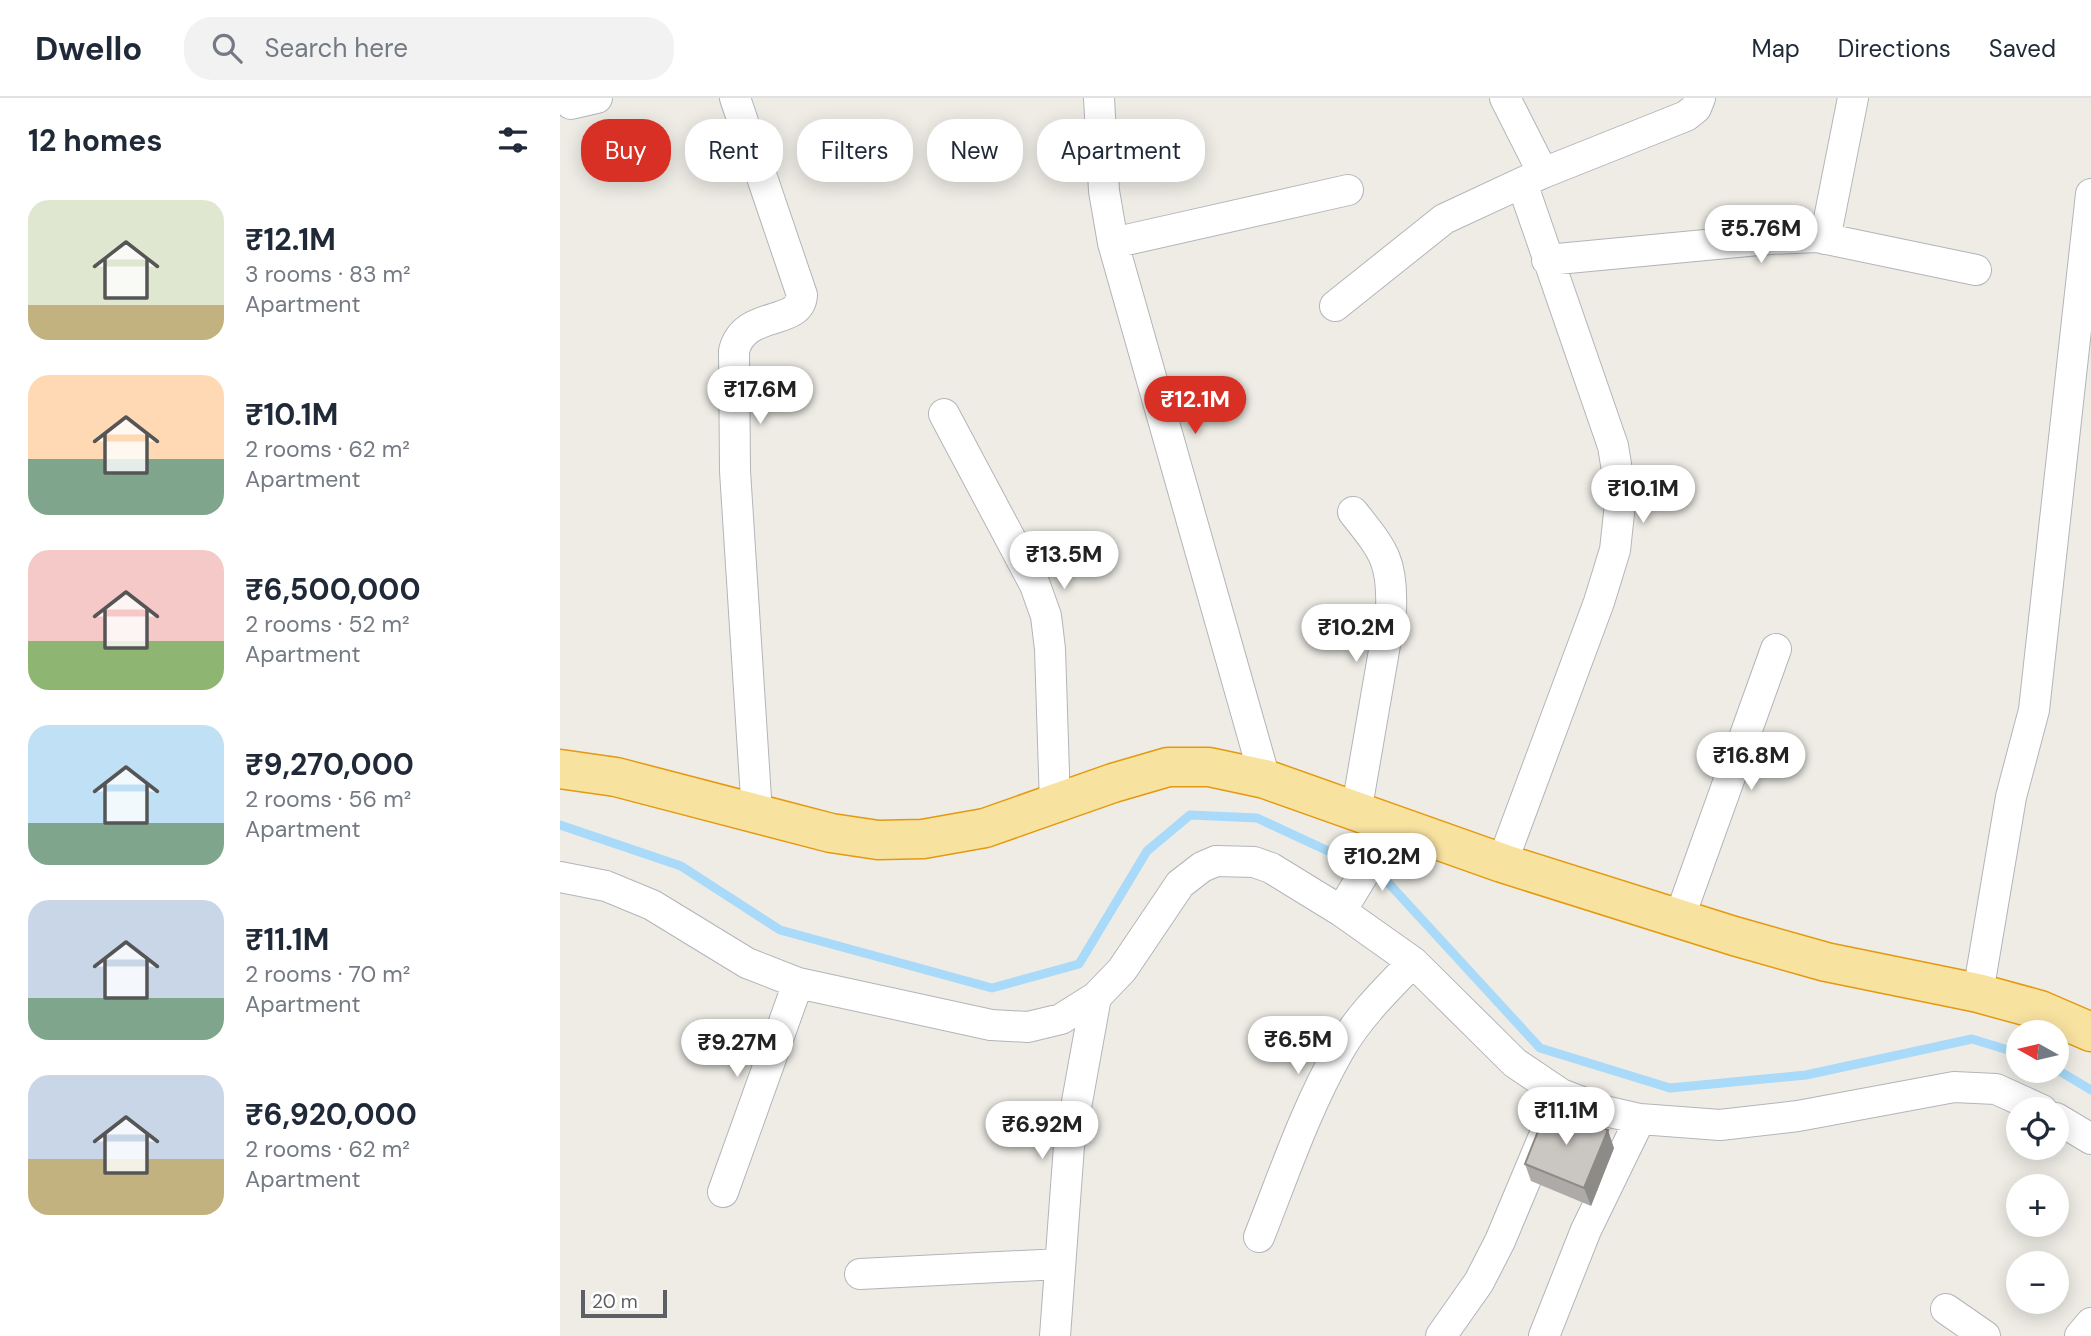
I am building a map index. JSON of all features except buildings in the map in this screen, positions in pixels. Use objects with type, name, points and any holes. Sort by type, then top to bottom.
[{"type":"highway","points":[[560,769],[615,777],[831,833],[878,841],[923,839],[985,828],[1113,783],[1168,767],[1209,767],[1265,779],[1502,863],[1679,919],[1826,962],[1978,993],[2040,1010],[2091,1032]]},
{"type":"street","points":[[735,98],[802,295],[802,304],[796,311],[756,324],[743,332],[736,341],[734,351],[735,471],[757,814]]},
{"type":"street","points":[[1099,98],[1104,191],[1114,243],[1265,779]]},
{"type":"street","points":[[1502,863],[1599,603],[1615,550],[1621,495],[1613,446],[1547,260],[1532,178],[1505,98]]},
{"type":"street","points":[[1335,306],[1444,219],[1532,178],[1686,116],[1696,108],[1700,98]]},
{"type":"street","points":[[1825,239],[1853,98]]},
{"type":"street","points":[[1114,243],[1348,190]]},
{"type":"street","points":[[1978,993],[2011,797],[2034,709],[2091,194]]},
{"type":"street","points":[[1547,260],[1769,239],[1825,239],[1976,270]]},
{"type":"street","points":[[944,414],[1035,584],[1046,616],[1050,649],[1055,804]]},
{"type":"street","points":[[1353,512],[1378,543],[1387,561],[1392,582],[1391,610],[1356,813]]},
{"type":"street","points":[[1679,919],[1776,649]]},
{"type":"street","points":[[1344,907],[1393,826]]},
{"type":"street","points":[[560,877],[606,886],[652,905],[747,963],[798,983],[991,1025],[1028,1027],[1061,1019],[1096,997],[1122,970],[1180,884],[1202,867],[1216,861],[1254,862],[1271,868],[1344,907],[1413,962],[1515,1063],[1561,1094],[1605,1111],[1640,1119],[1720,1125],[1759,1122],[1954,1087],[1996,1089],[2014,1097]]},
{"type":"street","points":[[1259,1237],[1318,1091],[1341,1047],[1370,1007],[1413,962]]},
{"type":"street","points":[[723,1192],[798,983]]},
{"type":"street","points":[[1055,1336],[1069,1146],[1096,997]]},
{"type":"street","points":[[1441,1336],[1479,1282],[1500,1241],[1561,1094]]},
{"type":"street","points":[[1544,1336],[1586,1230],[1640,1119]]},
{"type":"street","points":[[2069,1126],[2091,1139]]},
{"type":"street","points":[[860,1274],[1060,1264]]},
{"type":"street","points":[[1946,1309],[1985,1336]]},
{"type":"street","points":[[2080,1336],[2091,1323]]},
{"type":"waterway","points":[[560,825],[681,866],[780,930],[992,988],[1079,964],[1147,851],[1190,815],[1257,818],[1382,876],[1540,1048],[1670,1088],[1806,1075],[1972,1039],[2006,1049]]},
{"type":"waterway","points":[[2069,1077],[2091,1090]]}]
